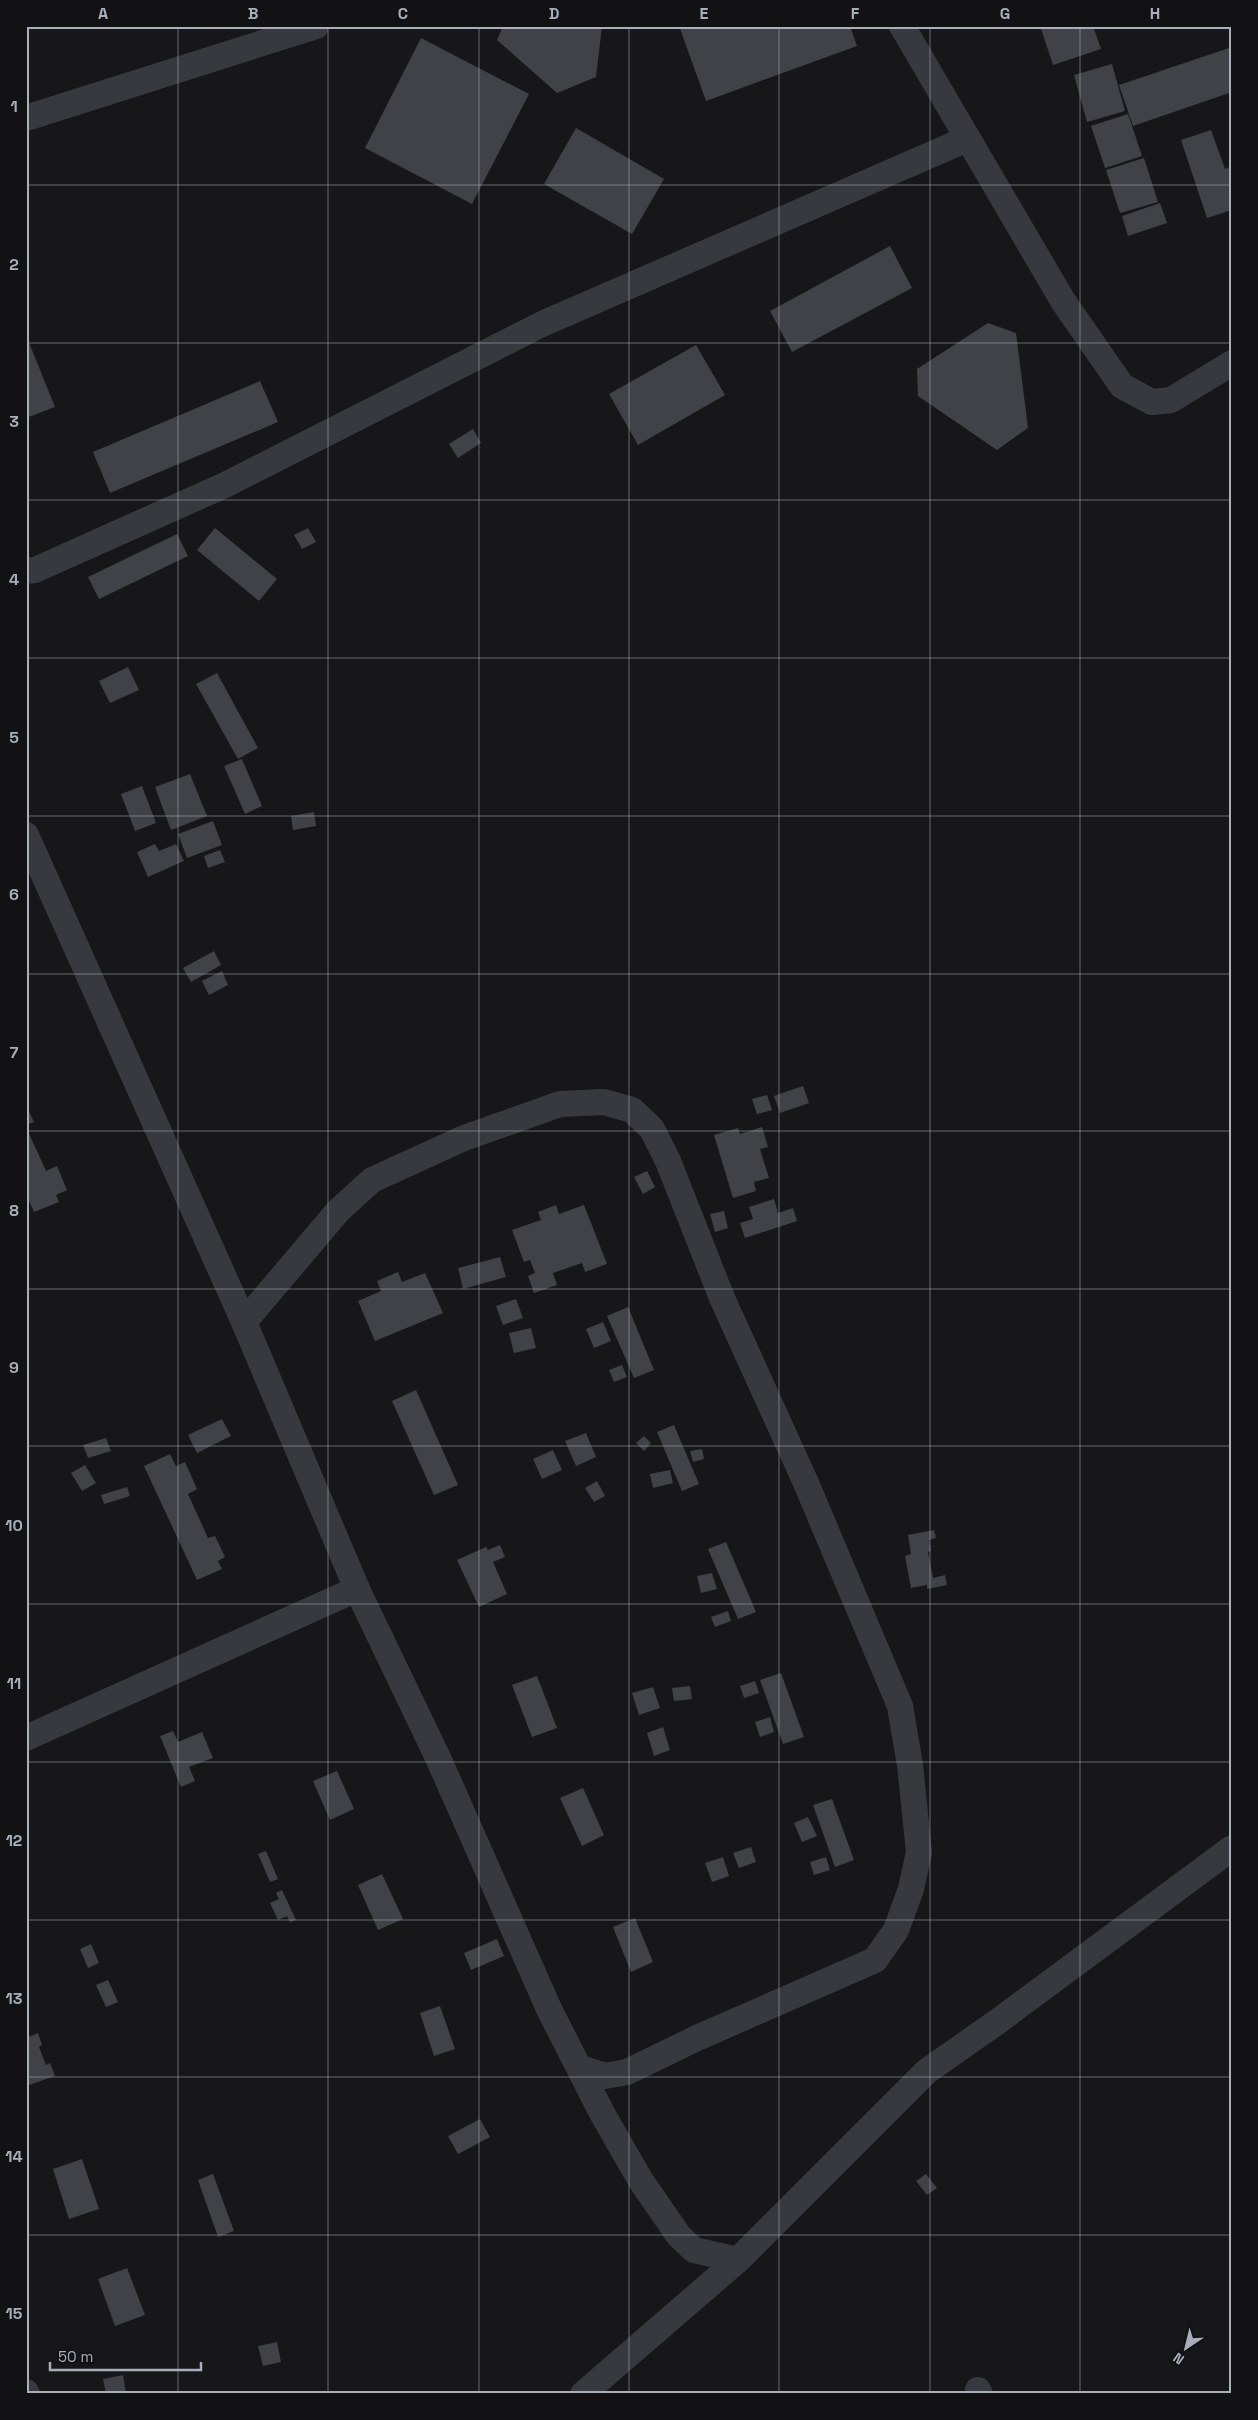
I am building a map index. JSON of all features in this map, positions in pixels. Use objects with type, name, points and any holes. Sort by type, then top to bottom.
[{"type":"street","points":[[26,118],[316,26]]},
{"type":"street","points":[[902,26],[1063,301],[1122,386],[1152,402],[1171,400],[1232,363]]},
{"type":"street","points":[[26,571],[35,570],[87,548],[225,485],[542,324],[967,139]]},
{"type":"street","points":[[26,835],[244,1322],[357,1589],[439,1760],[549,2009],[642,2181],[679,2236],[694,2250],[738,2260]]},
{"type":"street","points":[[244,1322],[338,1210],[372,1180],[464,1138],[560,1104],[604,1102],[632,1110],[652,1129],[668,1161],[722,1298],[806,1483],[900,1706],[910,1765],[919,1852],[911,1889],[896,1930],[875,1960],[696,2038],[627,2072],[605,2076],[580,2068]]},
{"type":"street","points":[[26,1738],[357,1589]]},
{"type":"street","points":[[583,2394],[738,2260],[927,2071],[997,2022],[1232,1848]]},
{"type":"building","points":[[503,26],[602,26],[596,77],[557,93],[497,40]]},
{"type":"building","points":[[679,26],[850,26],[857,46],[706,101]]},
{"type":"building","points":[[1040,26],[1093,26],[1101,49],[1053,65]]},
{"type":"building","points":[[421,38],[529,94],[472,204],[365,148]]},
{"type":"building","points":[[1232,47],[1232,92],[1133,126],[1119,85]]},
{"type":"building","points":[[1112,64],[1125,111],[1087,122],[1074,75]]},
{"type":"building","points":[[1128,114],[1142,156],[1105,168],[1091,126]]},
{"type":"building","points":[[576,128],[664,179],[632,234],[544,184]]},
{"type":"building","points":[[1211,130],[1225,169],[1232,166],[1232,210],[1207,218],[1181,140]]},
{"type":"building","points":[[1144,158],[1158,202],[1120,213],[1106,170]]},
{"type":"building","points":[[1160,203],[1167,223],[1128,236],[1122,216]]},
{"type":"building","points":[[890,246],[912,288],[792,352],[770,311]]},
{"type":"building","points":[[988,323],[1016,333],[1028,428],[997,450],[918,396],[917,369]]},
{"type":"building","points":[[26,335],[55,407],[26,418]]},
{"type":"building","points":[[696,345],[725,395],[638,445],[609,394]]},
{"type":"building","points":[[260,381],[278,422],[110,493],[93,452]]},
{"type":"building","points":[[473,429],[481,443],[458,458],[449,444]]},
{"type":"building","points":[[215,528],[277,579],[259,601],[197,550]]},
{"type":"building","points":[[308,528],[316,542],[302,549],[294,535]]},
{"type":"building","points":[[177,534],[188,556],[99,599],[88,577]]},
{"type":"building","points":[[128,667],[139,690],[110,703],[99,681]]},
{"type":"building","points":[[217,673],[258,748],[238,759],[196,684]]},
{"type":"building","points":[[242,759],[262,806],[245,814],[224,766]]},
{"type":"building","points":[[190,774],[207,816],[171,830],[155,787]]},
{"type":"building","points":[[142,786],[156,823],[135,831],[121,794]]},
{"type":"building","points":[[314,812],[316,826],[293,830],[291,816]]},
{"type":"building","points":[[213,821],[222,845],[187,858],[178,834]]},
{"type":"building","points":[[155,844],[159,851],[176,844],[184,861],[148,877],[137,852]]},
{"type":"building","points":[[220,850],[225,862],[208,868],[204,856]]},
{"type":"building","points":[[214,951],[221,965],[191,982],[183,968]]},
{"type":"building","points":[[222,971],[228,985],[209,995],[202,981]]},
{"type":"building","points":[[803,1086],[809,1103],[780,1113],[774,1096]]},
{"type":"building","points":[[767,1095],[772,1110],[757,1114],[752,1099]]},
{"type":"building","points":[[26,1105],[34,1122],[26,1125]]},
{"type":"building","points":[[26,1127],[46,1171],[57,1166],[67,1190],[56,1195],[59,1202],[34,1212],[26,1194]]},
{"type":"building","points":[[762,1127],[768,1147],[760,1149],[769,1178],[754,1182],[756,1191],[733,1198],[714,1135],[738,1128],[740,1134]]},
{"type":"building","points":[[647,1171],[655,1187],[643,1194],[634,1177]]},
{"type":"building","points":[[774,1199],[778,1213],[793,1208],[797,1221],[745,1238],[740,1223],[753,1219],[749,1207]]},
{"type":"building","points":[[556,1205],[559,1214],[584,1205],[607,1264],[585,1272],[582,1263],[553,1273],[557,1285],[534,1293],[528,1276],[535,1273],[530,1260],[524,1262],[512,1230],[541,1220],[538,1212]]},
{"type":"building","points":[[724,1211],[728,1228],[715,1232],[710,1214]]},
{"type":"building","points":[[500,1257],[506,1277],[463,1289],[458,1268]]},
{"type":"building","points":[[398,1272],[402,1282],[425,1273],[443,1313],[375,1341],[358,1301],[381,1291],[377,1281]]},
{"type":"building","points":[[516,1299],[523,1318],[503,1325],[496,1306]]},
{"type":"building","points":[[628,1307],[654,1370],[634,1378],[607,1316]]},
{"type":"building","points":[[603,1322],[611,1341],[594,1348],[586,1329]]},
{"type":"building","points":[[531,1328],[536,1348],[514,1353],[509,1333]]},
{"type":"building","points":[[622,1365],[627,1377],[614,1382],[609,1370]]},
{"type":"building","points":[[416,1390],[458,1485],[434,1495],[392,1401]]},
{"type":"building","points":[[222,1419],[231,1436],[197,1453],[188,1435]]},
{"type":"building","points":[[674,1425],[699,1484],[682,1491],[657,1432]]},
{"type":"building","points":[[586,1433],[596,1457],[576,1466],[565,1441]]},
{"type":"building","points":[[644,1436],[651,1443],[644,1451],[636,1443]]},
{"type":"building","points":[[106,1438],[111,1451],[88,1458],[83,1445]]},
{"type":"building","points":[[702,1449],[704,1459],[693,1462],[690,1451]]},
{"type":"building","points":[[553,1450],[562,1470],[542,1479],[533,1459]]},
{"type":"building","points":[[170,1454],[176,1466],[185,1462],[197,1489],[188,1494],[208,1538],[215,1536],[225,1557],[218,1561],[222,1569],[197,1580],[144,1466]]},
{"type":"building","points":[[85,1465],[96,1483],[82,1491],[71,1473]]},
{"type":"building","points":[[670,1470],[673,1483],[653,1488],[650,1474]]},
{"type":"building","points":[[597,1481],[605,1496],[594,1502],[585,1488]]},
{"type":"building","points":[[127,1487],[130,1496],[104,1504],[101,1495]]},
{"type":"building","points":[[934,1530],[936,1538],[929,1540],[931,1551],[928,1552],[933,1578],[945,1575],[947,1585],[927,1589],[927,1585],[911,1588],[905,1556],[911,1554],[908,1535]]},
{"type":"building","points":[[726,1542],[756,1612],[738,1619],[708,1549]]},
{"type":"building","points":[[500,1545],[505,1557],[493,1562],[507,1594],[479,1607],[457,1560],[486,1547],[488,1550]]},
{"type":"building","points":[[712,1573],[717,1589],[701,1593],[697,1576]]},
{"type":"building","points":[[728,1611],[731,1621],[715,1627],[711,1617]]},
{"type":"building","points":[[781,1673],[804,1737],[783,1744],[760,1680]]},
{"type":"building","points":[[537,1676],[557,1728],[532,1737],[512,1685]]},
{"type":"building","points":[[755,1681],[759,1693],[744,1698],[740,1686]]},
{"type":"building","points":[[690,1686],[692,1699],[674,1701],[672,1688]]},
{"type":"building","points":[[653,1687],[660,1708],[639,1715],[632,1693]]},
{"type":"building","points":[[770,1717],[774,1732],[760,1737],[755,1722]]},
{"type":"building","points":[[663,1727],[670,1750],[654,1756],[647,1733]]},
{"type":"building","points":[[173,1731],[178,1742],[202,1732],[213,1758],[189,1767],[195,1781],[181,1787],[160,1736]]},
{"type":"building","points":[[337,1771],[354,1809],[330,1820],[313,1781]]},
{"type":"building","points":[[583,1788],[604,1835],[582,1846],[560,1798]]},
{"type":"building","points":[[832,1799],[854,1860],[835,1867],[813,1805]]},
{"type":"building","points":[[808,1817],[817,1836],[802,1842],[794,1823]]},
{"type":"building","points":[[751,1847],[756,1862],[739,1868],[733,1853]]},
{"type":"building","points":[[266,1851],[278,1879],[270,1882],[258,1854]]},
{"type":"building","points":[[723,1857],[729,1876],[712,1882],[705,1863]]},
{"type":"building","points":[[826,1857],[830,1870],[814,1875],[810,1862]]},
{"type":"building","points":[[382,1874],[403,1919],[378,1930],[358,1885]]},
{"type":"building","points":[[282,1890],[296,1920],[290,1922],[287,1916],[278,1920],[270,1903],[279,1899],[276,1893]]},
{"type":"building","points":[[635,1918],[653,1962],[631,1972],[613,1927]]},
{"type":"building","points":[[497,1939],[504,1956],[471,1970],[464,1953]]},
{"type":"building","points":[[91,1944],[99,1963],[88,1968],[80,1949]]},
{"type":"building","points":[[108,1980],[118,2002],[106,2007],[96,1985]]},
{"type":"building","points":[[440,2006],[455,2049],[434,2056],[420,2013]]},
{"type":"building","points":[[38,2033],[42,2045],[39,2047],[46,2065],[50,2063],[55,2076],[26,2086],[26,2038]]},
{"type":"building","points":[[480,2119],[490,2137],[458,2154],[448,2136]]},
{"type":"building","points":[[82,2159],[99,2209],[69,2219],[53,2169]]},
{"type":"building","points":[[213,2174],[234,2231],[218,2237],[198,2180]]},
{"type":"building","points":[[926,2174],[937,2188],[927,2195],[916,2181]]},
{"type":"building","points":[[127,2268],[145,2315],[115,2326],[98,2279]]},
{"type":"building","points":[[277,2342],[281,2362],[263,2366],[258,2346]]},
{"type":"building","points":[[123,2375],[126,2394],[106,2394],[103,2379]]}]
